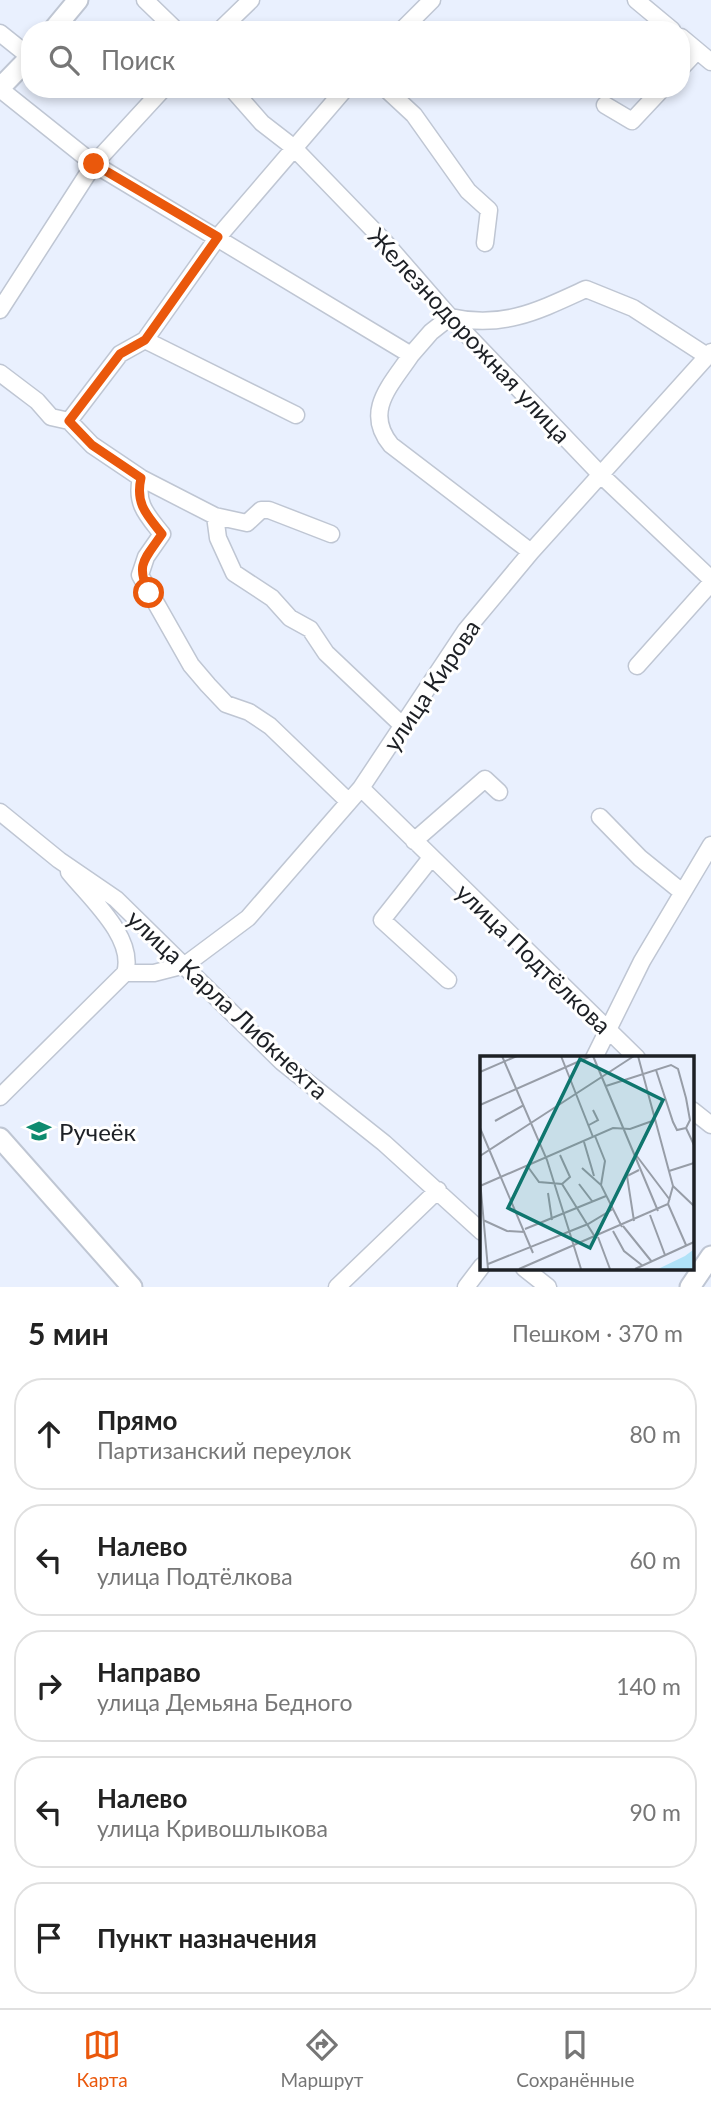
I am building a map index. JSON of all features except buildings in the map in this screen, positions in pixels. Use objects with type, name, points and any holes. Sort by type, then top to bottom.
[{"type":"main road","points":[[60,21],[78,0]]},
{"type":"main road","points":[[0,89],[21,67]]},
{"type":"main road","points":[[1,1141],[132,1287]]},
{"type":"main road","points":[[690,1287],[711,1255]]},
{"type":"street","points":[[145,0],[167,21]]},
{"type":"street","points":[[229,21],[251,0]]},
{"type":"street","points":[[411,21],[432,0]]},
{"type":"street","points":[[636,0],[661,21]]},
{"type":"street","points":[[0,33],[21,50]]},
{"type":"street","points":[[690,45],[711,62]]},
{"type":"street","points":[[690,58],[697,51]]},
{"type":"street","points":[[0,89],[94,164],[411,355]]},
{"type":"street","points":[[0,310],[94,164],[155,98]]},
{"type":"street","name":"Железнодорожная улица","points":[[240,98],[262,122],[293,147],[383,240],[450,317],[601,475],[711,581],[637,667]]},
{"type":"street","points":[[69,421],[120,354],[145,340],[218,237],[337,98]]},
{"type":"street","points":[[396,98],[414,115],[468,191],[489,211],[485,243]]},
{"type":"street","points":[[605,105],[632,121],[654,98]]},
{"type":"street","points":[[531,552],[391,445],[379,430],[379,410],[411,355],[430,332],[450,317],[480,324],[534,313],[586,289],[633,308],[709,354]]},
{"type":"street","points":[[145,340],[296,415]]},
{"type":"street","name":"улица Кирова","points":[[125,973],[154,973],[185,965],[248,918],[361,788],[466,630],[531,552],[709,354]]},
{"type":"street","points":[[0,373],[37,401],[51,417],[69,421],[92,445],[141,478],[215,516],[247,523],[261,510],[269,510],[331,534]]},
{"type":"street","points":[[141,478],[138,494],[140,506],[162,534],[146,557],[140,575],[191,665],[226,704],[249,712],[270,726],[349,802]]},
{"type":"street","points":[[215,516],[218,538],[234,573],[272,598],[289,618],[310,629],[326,653],[403,726]]},
{"type":"street","points":[[414,841],[485,779],[499,792]]},
{"type":"street","name":"улица Подтёлкова","points":[[361,788],[635,1056]]},
{"type":"street","name":"улица Карла Либкнехта","points":[[0,811],[59,860],[116,899],[282,1062],[438,1190],[480,1230]]},
{"type":"street","points":[[600,817],[640,858],[682,892]]},
{"type":"street","points":[[595,1056],[682,892],[711,845]]},
{"type":"street","points":[[431,858],[382,920],[448,980]]},
{"type":"street","points":[[0,1097],[125,973],[128,962],[116,931],[59,860]]},
{"type":"street","points":[[694,1112],[711,1125]]},
{"type":"street","points":[[337,1287],[438,1190]]},
{"type":"street","points":[[466,1287],[480,1269]]},
{"type":"street","points":[[525,1269],[548,1287]]},
{"type":"place","name":"Ручеёк","points":[[39,1131]]},
{"type":"route","points":[[94,164],[218,237],[145,340],[120,354],[99,377],[69,421],[92,445],[141,478],[138,494],[140,506],[162,534],[141,566],[140,575],[149,593]]}]
